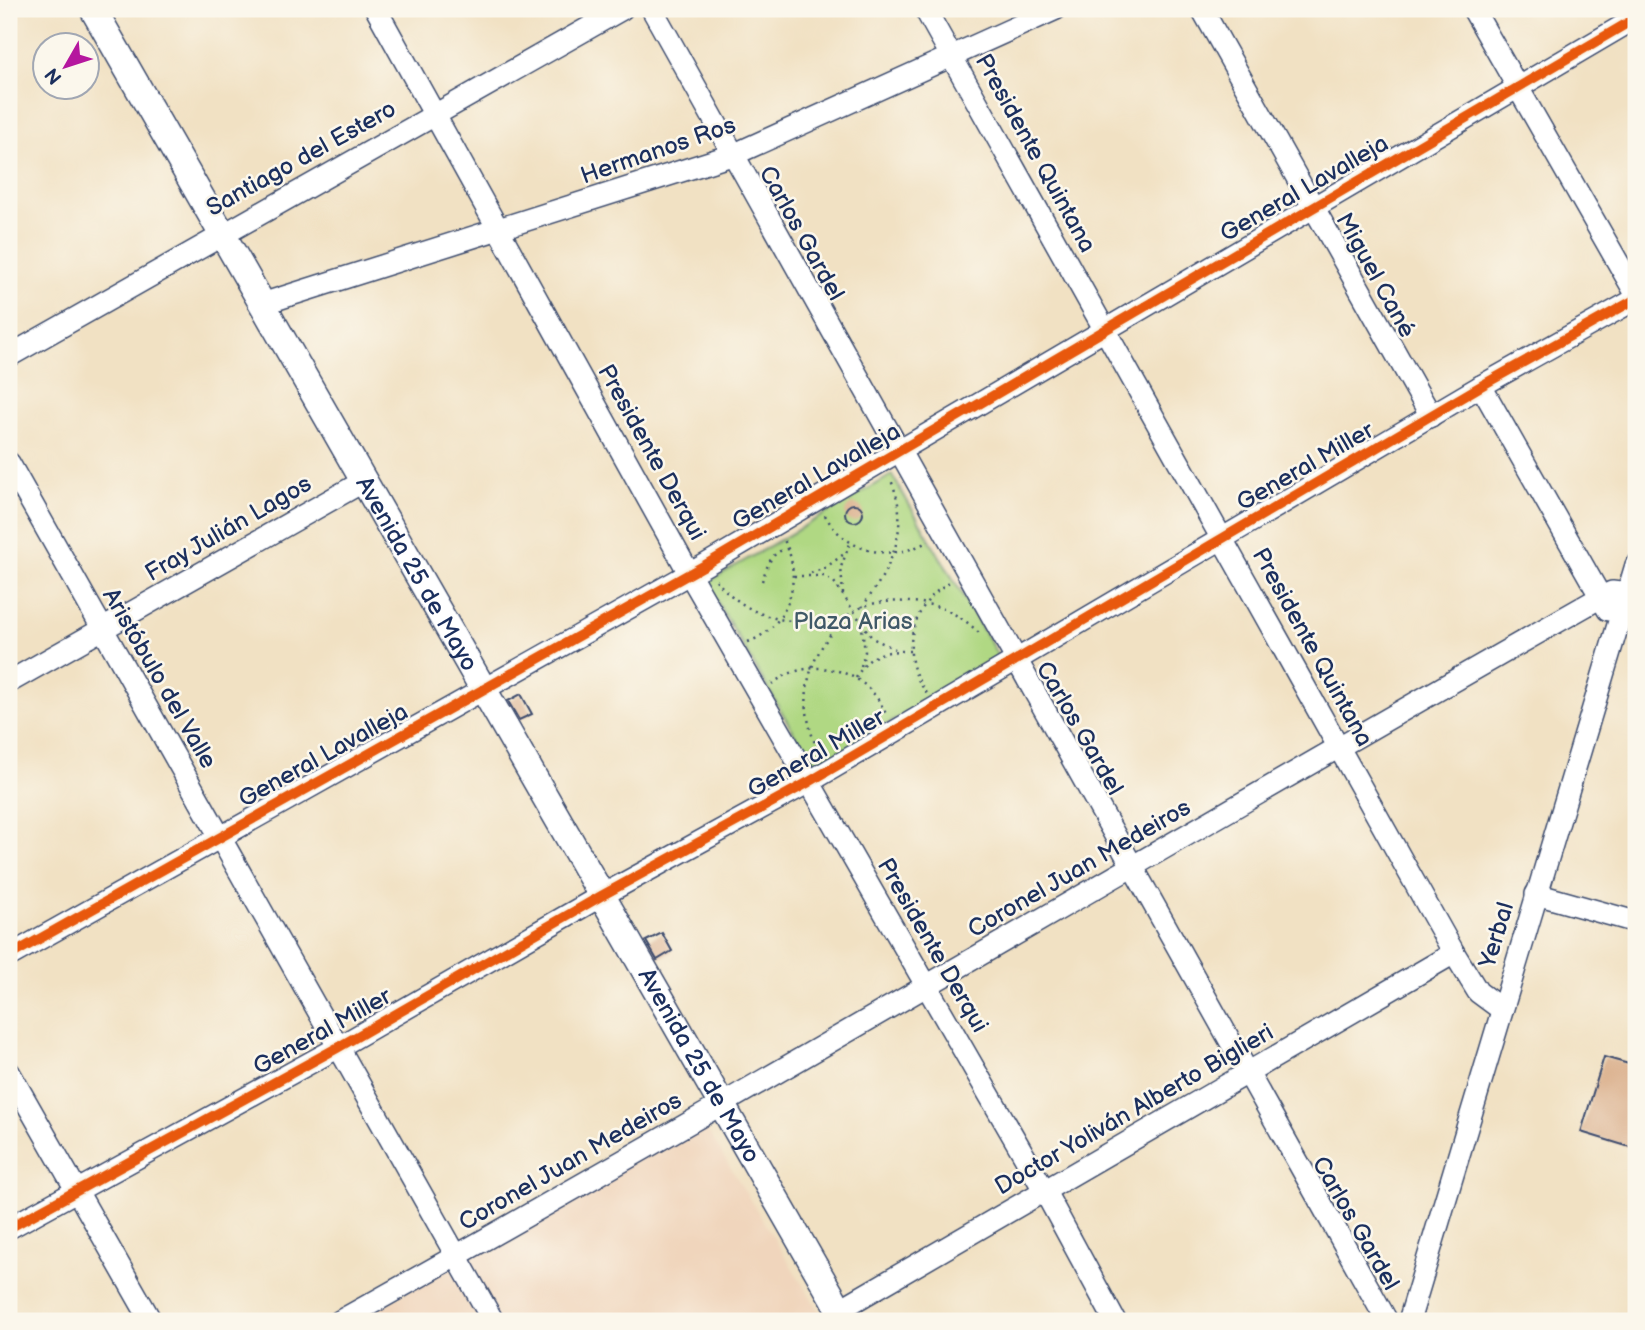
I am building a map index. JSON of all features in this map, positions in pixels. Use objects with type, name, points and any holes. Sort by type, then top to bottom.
[{"type":"main road","name":"Avenida 25 de Mayo","points":[[93,9],[843,1315]]},
{"type":"street","name":"Presidente Derqui","points":[[376,9],[499,231],[697,569],[732,648],[1044,1190],[1115,1321]]},
{"type":"street","name":"Santiago del Estero","points":[[9,356],[222,233],[622,9]]},
{"type":"street","name":"Carlos Gardel","points":[[652,9],[735,155],[890,458],[942,529],[1388,1321]]},
{"type":"street","name":"Presidente Quintana","points":[[925,9],[1454,953],[1478,992],[1501,1009]]},
{"type":"street","name":"Hermanos Ros","points":[[262,304],[735,155],[1056,9]]},
{"type":"street","name":"Miguel Cané","points":[[1202,9],[1431,416]]},
{"type":"street","points":[[1473,9],[1636,297]]},
{"type":"street","name":"General Lavalleja","points":[[9,956],[819,499],[1636,18]]},
{"type":"street","name":"General Miller","points":[[9,1228],[337,1048],[601,896],[809,782],[1636,297]]},
{"type":"street","points":[[1481,386],[1618,628]]},
{"type":"street","name":"Aristóbulo del Valle","points":[[9,463],[493,1321]]},
{"type":"street","name":"Fray Julián Lagos","points":[[9,682],[364,481]]},
{"type":"street","name":"Yerbal","points":[[1409,1321],[1536,894],[1618,628],[1632,594],[1636,565]]},
{"type":"street","name":"Coronel Juan Medeiros","points":[[340,1321],[927,988],[1339,746],[1601,597],[1612,592],[1632,594]]},
{"type":"street","points":[[1536,894],[1636,922]]},
{"type":"street","name":"Doctor Yoliván Alberto Biglieri","points":[[843,1315],[1044,1190],[1454,953]]},
{"type":"street","points":[[9,1072],[151,1321]]},
{"type":"path","points":[[862,607],[890,568],[900,535],[898,501],[890,458]]},
{"type":"path","points":[[819,499],[828,521],[851,542],[878,552],[896,552],[918,547],[942,529]]},
{"type":"path","points":[[732,648],[753,640],[778,620],[791,595],[794,576],[788,549],[773,525]]},
{"type":"path","points":[[844,597],[841,567],[851,542]]},
{"type":"path","points":[[762,581],[771,559],[779,550],[788,549]]},
{"type":"path","points":[[794,576],[825,568],[845,553]]},
{"type":"path","points":[[697,569],[743,606],[778,620],[808,623],[845,617]]},
{"type":"path","points":[[808,574],[824,576],[834,582],[872,638],[899,651]]},
{"type":"path","points":[[941,704],[919,681],[910,651],[914,623],[924,603],[945,584],[969,576]]},
{"type":"path","points":[[829,770],[807,722],[806,688],[811,668],[825,642],[845,617],[862,607],[881,602],[924,603],[949,611],[982,637]]},
{"type":"path","points":[[861,669],[865,652],[862,626]]},
{"type":"path","points":[[856,678],[871,656],[881,652],[910,651]]},
{"type":"path","points":[[761,697],[783,677],[811,668],[832,669],[856,678],[880,702],[891,734]]},
{"type":"shaded area","points":[[701,1120],[825,1321],[358,1321]]},
{"type":"green space","name":"Plaza Arias","points":[[892,475],[1000,659],[814,767],[706,583]]},
{"type":"building","points":[[854,504],[862,509],[863,513],[858,521],[854,522],[846,517],[845,513],[850,505]]},
{"type":"building","points":[[521,694],[532,714],[519,720],[508,701]]},
{"type":"building","points":[[662,933],[672,951],[657,960],[646,941]]},
{"type":"building","points":[[1604,1057],[1636,1066],[1636,1149],[1581,1132]]},
{"type":"cycle path","points":[[9,956],[705,565],[1636,18]]},
{"type":"cycle path","points":[[9,1228],[337,1048],[601,896],[809,782],[1481,386],[1636,299]]}]
